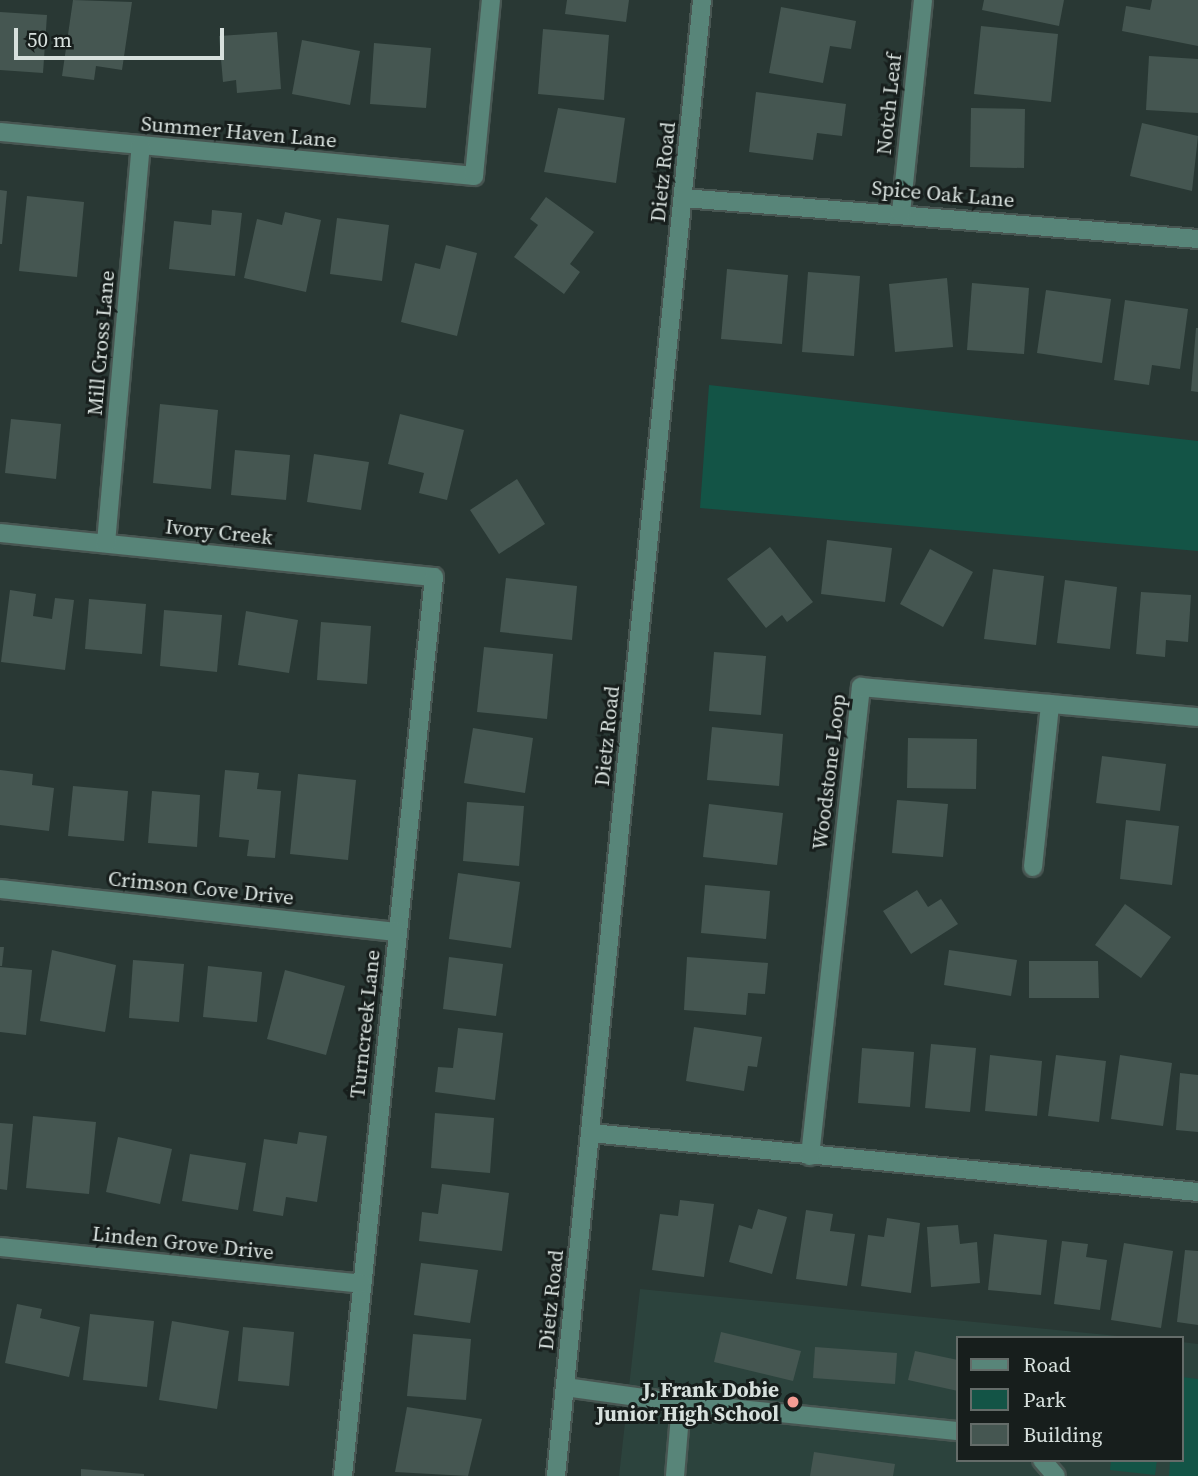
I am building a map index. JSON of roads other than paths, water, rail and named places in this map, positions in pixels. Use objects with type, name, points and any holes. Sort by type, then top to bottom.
[{"type":"street","name":"Summer Haven Lane","points":[[0,132],[474,176],[491,0]]},
{"type":"street","name":"Dietz Road","points":[[556,1476],[702,0]]},
{"type":"street","name":"Notch Leaf","points":[[901,213],[923,0]]},
{"type":"street","name":"Mill Cross Lane","points":[[106,543],[141,146]]},
{"type":"street","name":"Spice Oak Lane","points":[[683,198],[901,213],[1198,239]]},
{"type":"street","name":"Ivory Creek","points":[[0,533],[434,577]]},
{"type":"street","name":"Turncreek Lane","points":[[342,1476],[434,577]]},
{"type":"street","name":"Woodstone Loop","points":[[810,1156],[861,687],[1198,717]]},
{"type":"street","points":[[1033,867],[1050,704]]},
{"type":"street","name":"Crimson Cove Drive","points":[[0,889],[397,932]]},
{"type":"street","points":[[591,1133],[1198,1192]]},
{"type":"street","name":"Linden Grove Drive","points":[[0,1247],[362,1284]]},
{"type":"street","points":[[565,1387],[681,1403],[956,1431]]},
{"type":"street","points":[[675,1476],[681,1403]]},
{"type":"street","points":[[1044,1462],[1056,1476]]},
{"type":"place","name":"J. Frank Dobie Junior High School","points":[[793,1402]]}]
